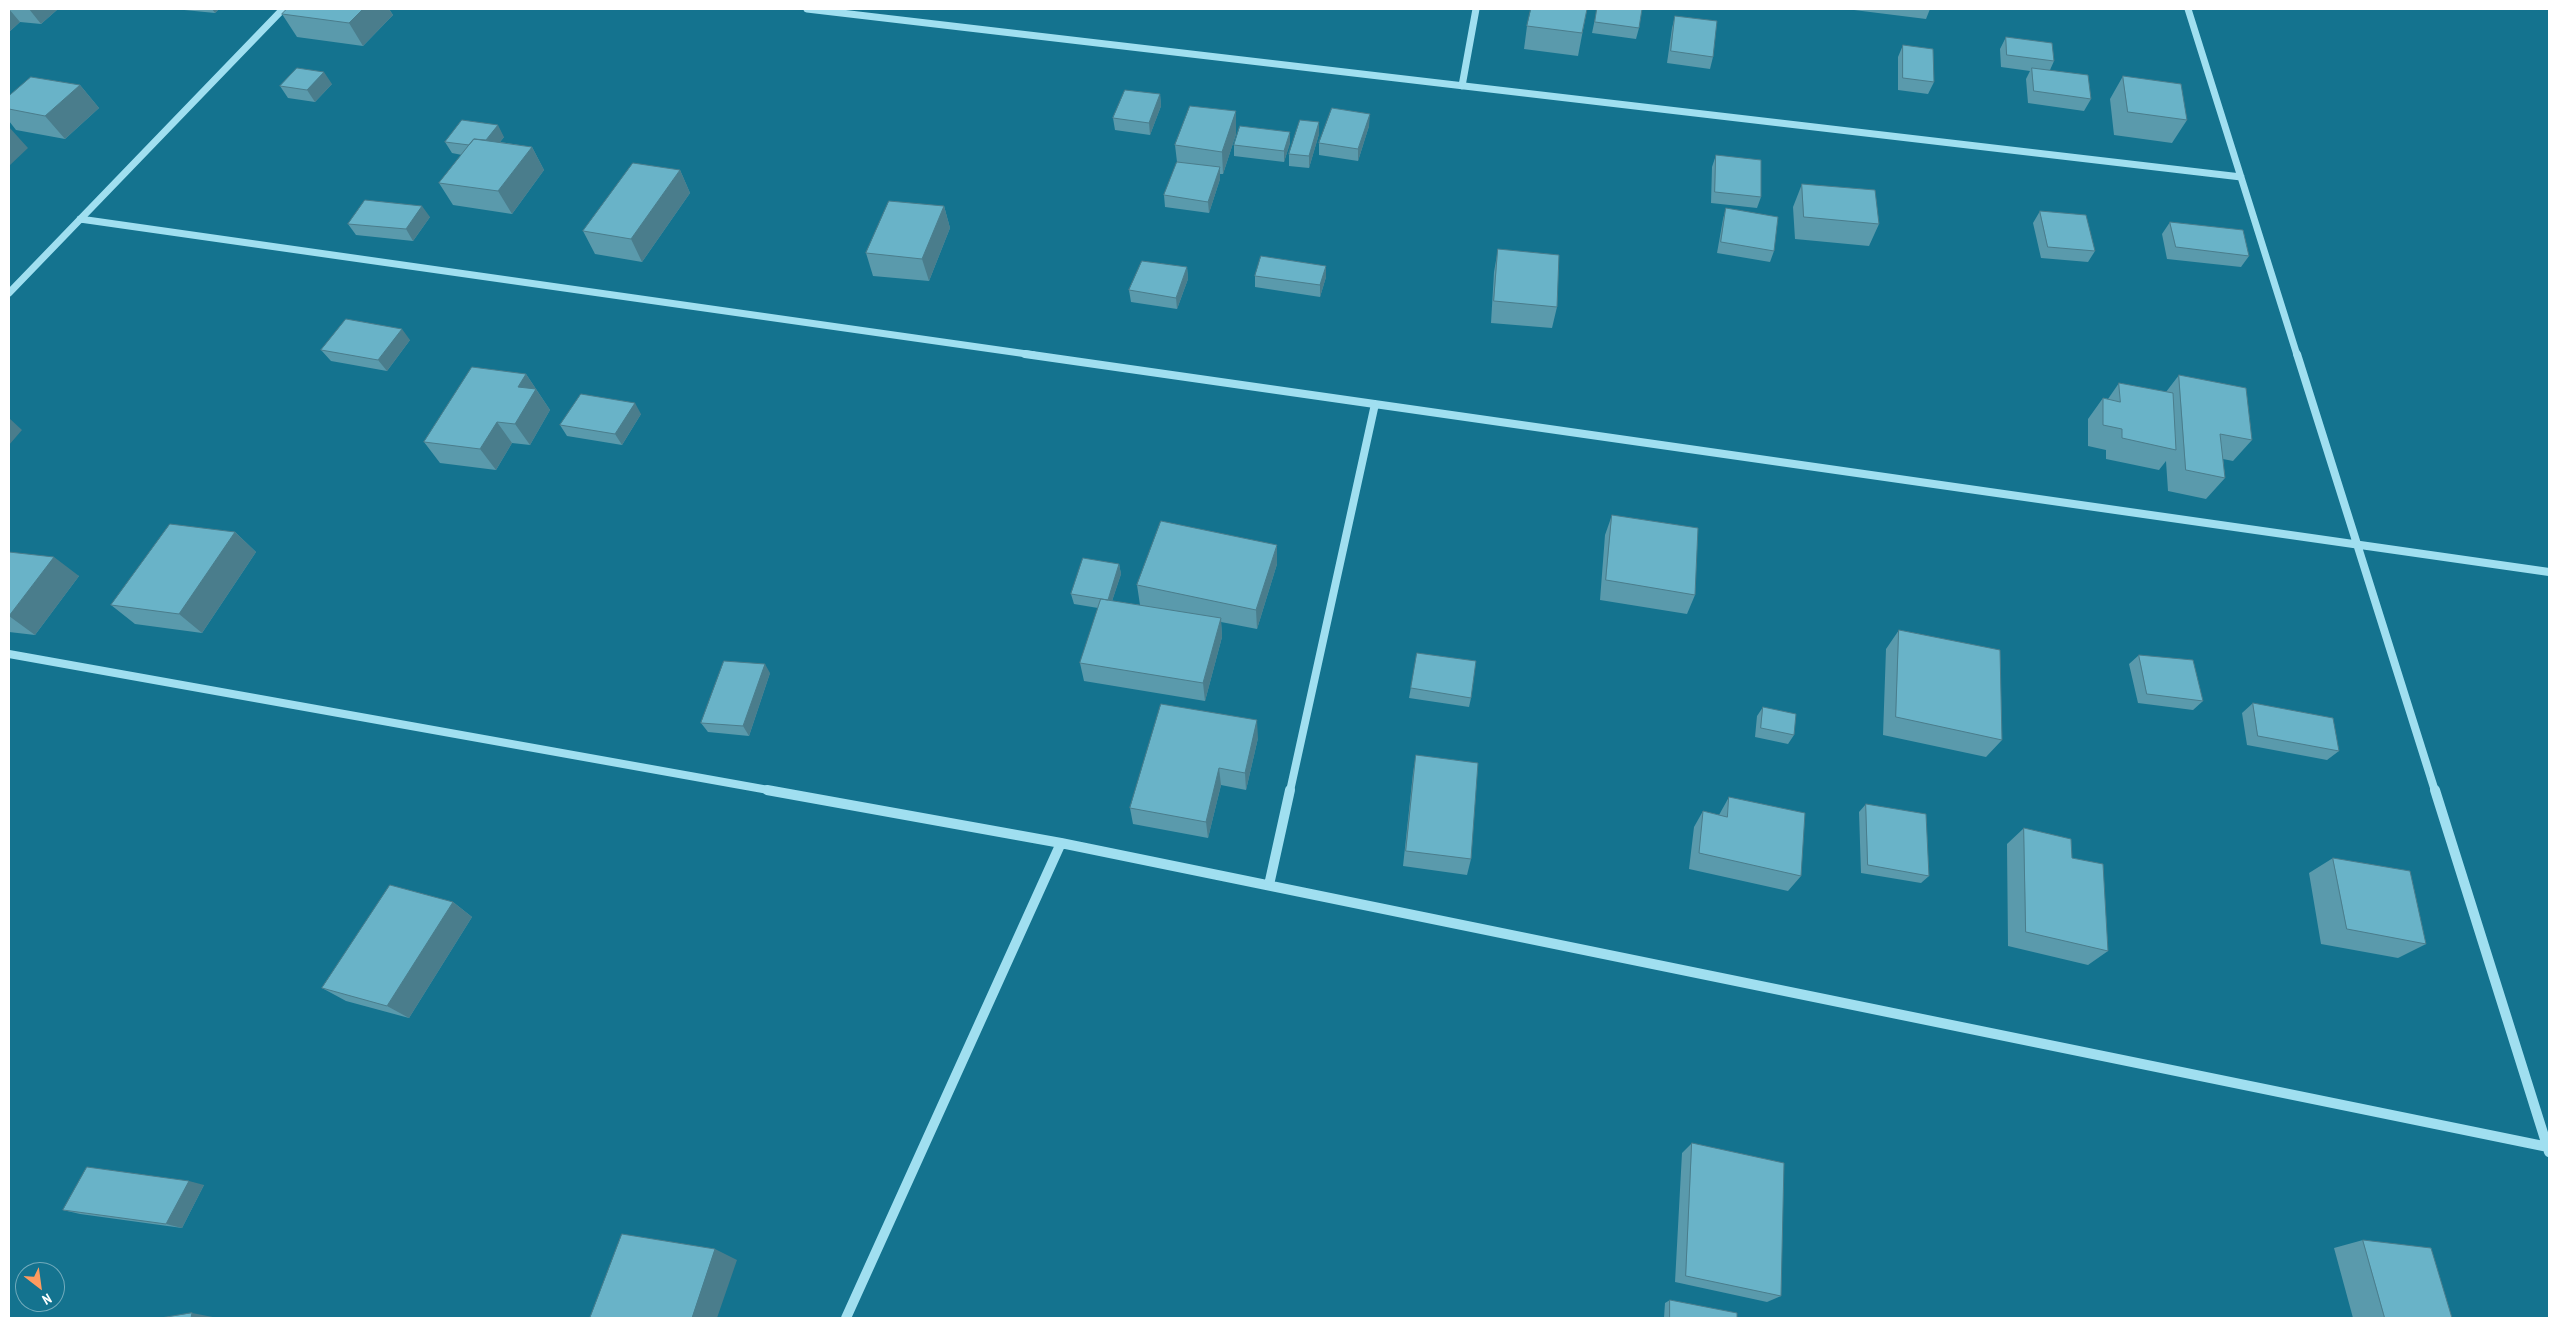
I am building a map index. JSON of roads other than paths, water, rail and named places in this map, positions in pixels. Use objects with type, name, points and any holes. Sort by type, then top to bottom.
[{"type":"street","points":[[9,293],[283,9]]},
{"type":"street","points":[[807,9],[2241,178]]},
{"type":"street","points":[[1462,86],[1476,9]]},
{"type":"street","points":[[9,654],[1061,843],[2549,1150],[2188,9]]},
{"type":"street","points":[[80,219],[2549,572]]},
{"type":"street","points":[[1269,885],[1374,404]]},
{"type":"street","points":[[846,1318],[1061,843]]}]
